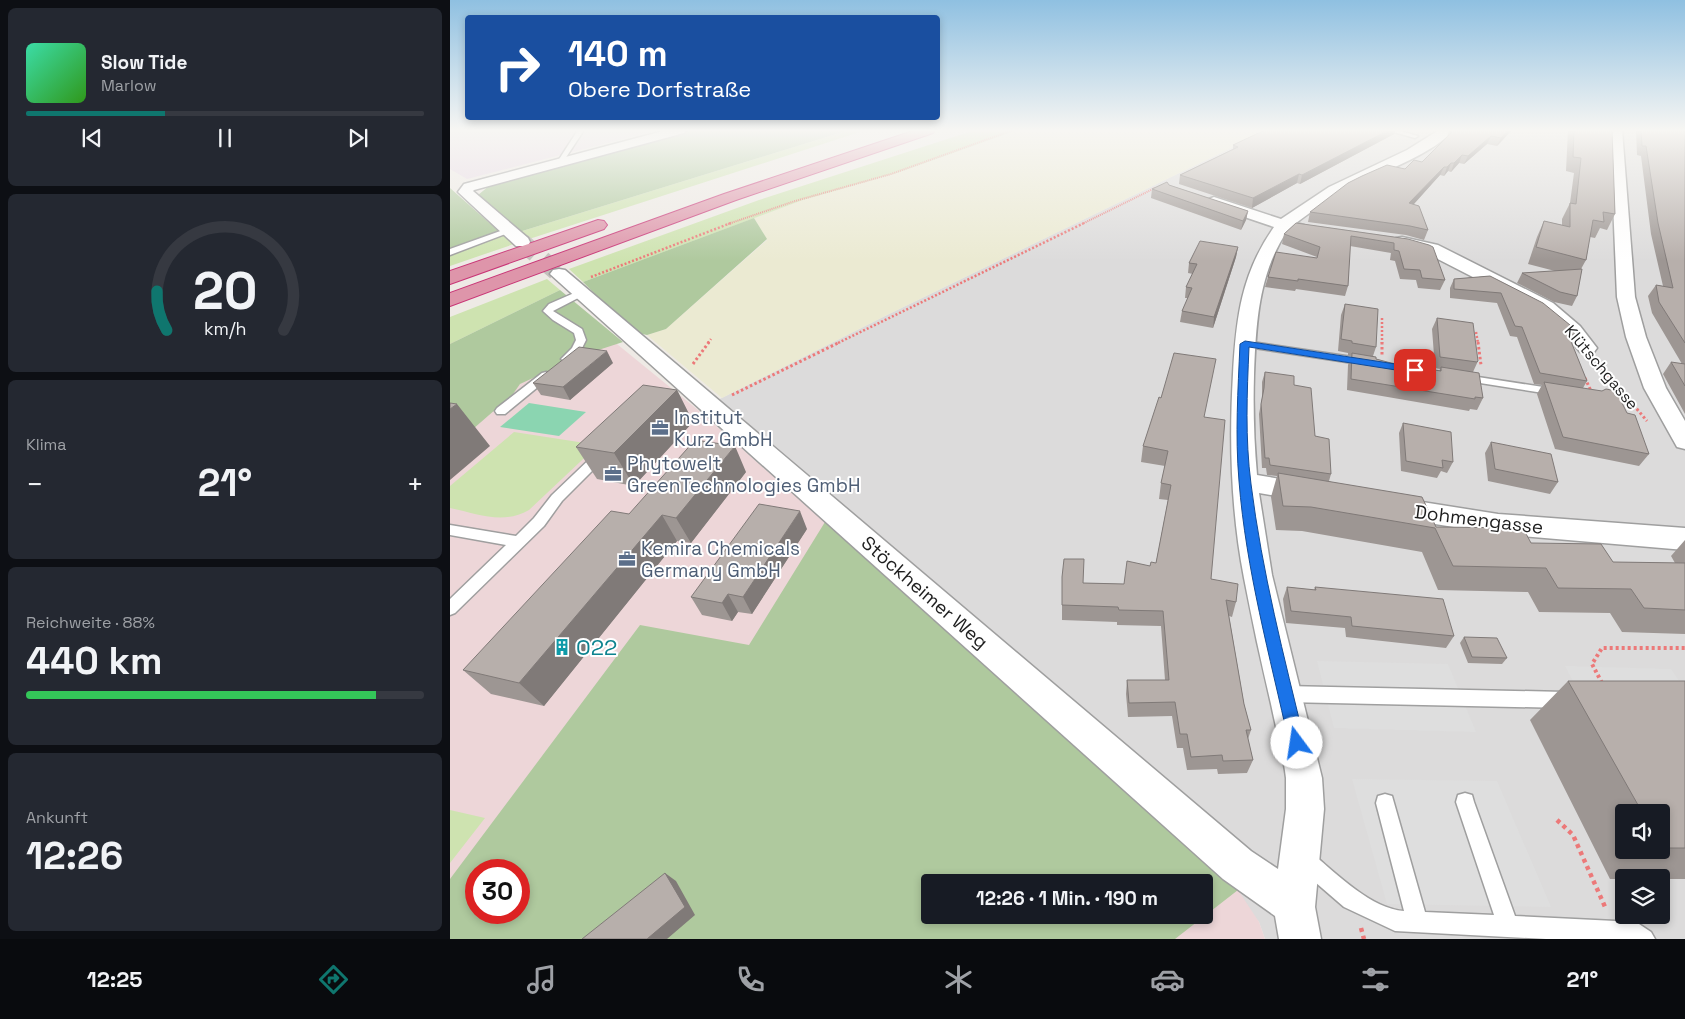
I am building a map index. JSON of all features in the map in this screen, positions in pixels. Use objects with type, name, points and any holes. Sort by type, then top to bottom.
[{"type":"highway","points":[[681,197],[750,174]]},
{"type":"highway","points":[[450,300],[730,197],[799,174]]},
{"type":"highway","points":[[450,278],[609,221]]},
{"type":"street","points":[[514,174],[469,186],[465,192],[522,242]]},
{"type":"street","points":[[1297,922],[1299,855],[1305,817],[1304,779],[1258,574],[1245,482],[1241,415],[1245,344],[1250,301],[1256,272],[1268,248],[1283,226],[1313,201],[1335,188],[1368,174]]},
{"type":"street","points":[[1619,174],[1626,297],[1636,337],[1655,388],[1685,441]]},
{"type":"street","points":[[1174,189],[1283,226],[1311,229]]},
{"type":"street","name":"Klütschgasse","points":[[1387,240],[1432,249],[1546,307],[1572,330],[1587,348]]},
{"type":"street","name":"Stöckheimer Weg","points":[[575,282],[680,386],[711,405],[1237,865],[1297,922]]},
{"type":"street","points":[[1245,482],[1330,496]]},
{"type":"street","name":"Dohmengasse","points":[[1369,503],[1498,524],[1685,539]]},
{"type":"lane","points":[[450,252],[509,231]]},
{"type":"lane","points":[[501,411],[576,350],[581,340],[578,330],[556,318],[548,311],[575,282]]},
{"type":"lane","points":[[1245,344],[1381,365]]},
{"type":"lane","points":[[1455,376],[1594,398]]},
{"type":"lane","points":[[450,609],[539,522],[557,498],[612,444]]},
{"type":"lane","points":[[450,530],[519,542]]},
{"type":"lane","points":[[1285,694],[1582,701]]},
{"type":"lane","points":[[1465,802],[1508,927]]},
{"type":"lane","points":[[1385,803],[1418,922]]},
{"type":"lane","points":[[1299,855],[1351,900],[1395,921],[1636,933],[1644,939]]},
{"type":"path","points":[[575,282],[795,201],[891,174]]},
{"type":"path","points":[[711,405],[1163,184],[1174,189]]},
{"type":"path","points":[[1381,365],[1382,318]]},
{"type":"path","points":[[1476,332],[1483,380]]},
{"type":"path","points":[[680,386],[711,339]]},
{"type":"path","name":"Klütschgasse","points":[[1587,348],[1641,414]]},
{"type":"path","points":[[1581,371],[1594,398]]},
{"type":"path","points":[[1616,395],[1625,396]]},
{"type":"path","points":[[1604,686],[1592,664],[1602,648],[1685,648]]},
{"type":"path","points":[[1557,820],[1573,835],[1617,932]]},
{"type":"shaded area","points":[[458,174],[487,174],[467,179]]},
{"type":"shaded area","points":[[1178,174],[1685,174],[1685,939],[1265,939],[1259,922],[1197,851],[698,410],[887,315]]},
{"type":"shaded area","points":[[585,318],[698,410],[1197,851],[1238,890],[1259,922],[1265,939],[450,939],[450,342]]},
{"type":"shaded area","points":[[1317,661],[1448,664],[1476,732],[1334,728]]},
{"type":"shaded area","points":[[1565,666],[1671,669],[1685,690],[1580,694]]},
{"type":"shaded area","points":[[1352,779],[1497,781],[1551,907],[1387,904]]},
{"type":"green space","points":[[521,174],[707,174],[519,232],[478,195],[489,186]]},
{"type":"green space","points":[[707,174],[731,174],[526,240],[519,232]]},
{"type":"green space","points":[[840,174],[894,174],[803,200],[583,282],[569,269],[759,200]]},
{"type":"green space","points":[[894,174],[1178,174],[887,315],[722,398],[647,335],[666,329],[767,240],[754,218],[803,200]]},
{"type":"green space","points":[[450,188],[503,235],[450,251]]},
{"type":"green space","points":[[754,218],[767,239],[666,329],[647,335],[633,332],[583,282]]},
{"type":"green space","points":[[503,235],[514,244],[450,266],[450,251]]},
{"type":"green space","points":[[547,279],[560,290],[450,344],[450,317]]},
{"type":"green space","points":[[560,290],[623,342],[583,355],[520,384],[513,394],[465,436],[450,433],[450,344]]},
{"type":"green space","points":[[529,403],[586,412],[559,436],[500,427]]},
{"type":"green space","points":[[514,432],[598,445],[529,510],[500,518],[450,508],[450,486]]},
{"type":"green space","points":[[825,522],[1197,851],[1238,890],[1213,909],[1213,874],[921,874],[921,924],[1194,924],[1175,939],[450,939],[450,879],[640,625],[749,645]]},
{"type":"green space","points":[[450,810],[485,818],[450,863]]},
{"type":"building","points":[[1299,174],[1253,198],[1180,175],[1304,174]]},
{"type":"building","points":[[1367,174],[1437,174],[1409,203],[1419,206],[1428,230],[1310,212],[1348,183]]},
{"type":"building","points":[[1579,174],[1614,174],[1615,214],[1603,212],[1604,222],[1593,220],[1586,260],[1536,247],[1544,221],[1570,227],[1570,203],[1576,204]]},
{"type":"building","points":[[1650,174],[1685,174],[1685,343],[1659,302],[1656,285],[1673,288],[1658,223]]},
{"type":"building","points":[[1167,182],[1169,185],[1248,211],[1243,221],[1152,189]]},
{"type":"building","points":[[1296,223],[1408,239],[1429,245],[1433,247],[1445,280],[1422,278],[1420,270],[1404,269],[1399,251],[1394,250],[1394,243],[1351,236],[1348,286],[1268,277],[1276,252],[1317,258],[1320,247],[1284,234]]},
{"type":"building","points":[[1200,241],[1238,247],[1214,317],[1182,311],[1192,288],[1186,287],[1197,264],[1189,263]]},
{"type":"building","points":[[1582,269],[1577,296],[1560,292],[1522,273]]},
{"type":"building","points":[[1490,276],[1543,303],[1570,325],[1575,335],[1568,334],[1587,381],[1540,373],[1522,327],[1515,326],[1501,293],[1454,289],[1454,279]]},
{"type":"building","points":[[1345,304],[1378,309],[1376,347],[1341,339]]},
{"type":"building","points":[[1437,318],[1473,323],[1477,362],[1440,357]]},
{"type":"building","points":[[579,347],[607,351],[563,387],[533,383]]},
{"type":"building","points":[[1174,353],[1216,359],[1204,417],[1225,420],[1211,579],[1238,584],[1236,602],[1226,600],[1244,704],[1251,730],[1246,730],[1253,760],[1223,761],[1222,755],[1191,757],[1187,734],[1180,734],[1175,702],[1129,703],[1127,680],[1169,680],[1163,611],[1119,610],[1118,607],[1062,605],[1064,559],[1084,559],[1083,583],[1124,584],[1127,561],[1150,566],[1151,562],[1156,563],[1171,485],[1161,483],[1168,451],[1143,446],[1159,397],[1161,398]]},
{"type":"building","points":[[1352,353],[1376,357],[1376,359],[1391,363],[1441,371],[1441,367],[1479,373],[1483,398],[1475,397],[1475,399],[1351,379]]},
{"type":"building","points":[[1671,362],[1685,364],[1685,386]]},
{"type":"building","points":[[1265,372],[1294,376],[1294,385],[1311,388],[1315,436],[1329,439],[1331,474],[1270,465],[1269,458],[1265,458],[1261,404]]},
{"type":"building","points":[[1544,382],[1602,391],[1606,389],[1616,391],[1627,413],[1635,415],[1649,454],[1563,437]]},
{"type":"building","points":[[643,385],[677,390],[614,453],[576,447]]},
{"type":"building","points":[[450,403],[457,404],[450,409]]},
{"type":"building","points":[[1403,423],[1451,432],[1453,462],[1442,460],[1443,468],[1406,461]]},
{"type":"building","points":[[695,440],[735,446],[676,518],[662,515],[519,683],[463,670],[611,511],[629,514]]},
{"type":"building","points":[[1491,442],[1551,454],[1558,482],[1495,469]]},
{"type":"building","points":[[1278,473],[1422,497],[1436,527],[1523,528],[1531,543],[1601,544],[1613,562],[1685,563],[1685,610],[1644,608],[1631,589],[1558,588],[1546,568],[1453,566],[1435,528],[1311,507],[1283,506]]},
{"type":"building","points":[[759,504],[800,511],[743,597],[728,594],[722,603],[691,597]]},
{"type":"building","points":[[1287,587],[1316,590],[1315,587],[1443,599],[1454,636],[1352,626],[1351,617],[1291,611]]},
{"type":"building","points":[[1464,637],[1497,638],[1507,658],[1472,657]]},
{"type":"building","points":[[1568,681],[1685,681],[1685,848],[1670,848],[1670,804],[1637,804]]},
{"type":"building","points":[[665,873],[685,907],[647,939],[582,939]]},
{"type":"tunnel","points":[[522,242],[559,274]]},
{"type":"place","name":"Institut Kurz GmbH","points":[[660,428]]},
{"type":"place","name":"Phytowelt GreenTechnologies GmbH","points":[[613,474]]},
{"type":"place","name":"Kemira Chemicals Germany GmbH","points":[[627,559]]},
{"type":"place","name":"O22","points":[[562,647]]},
{"type":"route","points":[[1297,743],[1258,574],[1245,482],[1241,415],[1245,344],[1415,370]]}]
